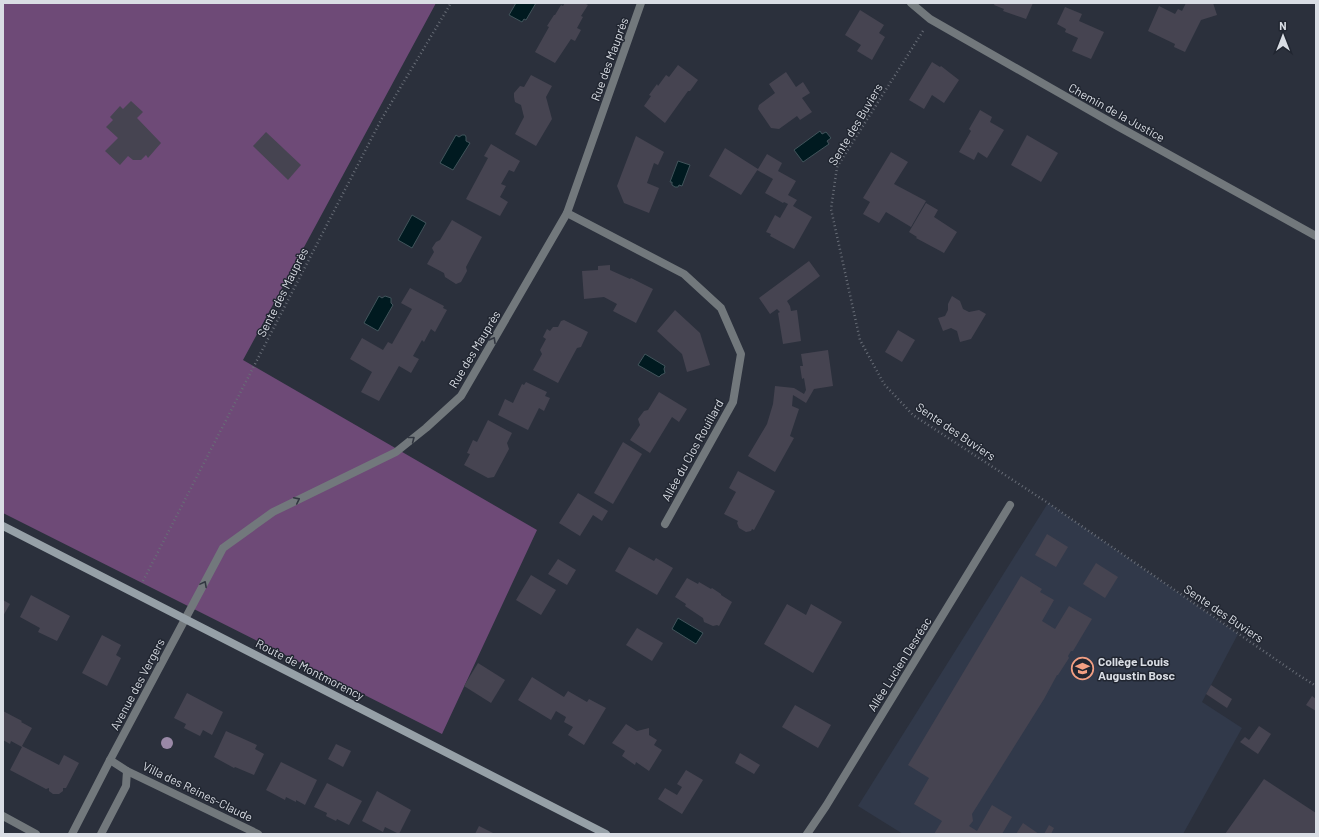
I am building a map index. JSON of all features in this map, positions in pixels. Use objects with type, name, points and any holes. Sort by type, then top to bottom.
[{"type":"street","name":"Rue des Mauprès","points":[[186,618],[222,548],[273,512],[396,452],[426,428],[461,396],[567,213],[642,3]]},
{"type":"street","name":"Chemin de la Justice","points":[[910,3],[930,19],[1119,127],[1316,236]]},
{"type":"street","name":"Allée du Clos Rouillard","points":[[567,213],[684,274],[721,308],[740,354],[733,402],[665,524]]},
{"type":"street","name":"Allée Lucien Desréac","points":[[807,834],[1010,505]]},
{"type":"street","name":"Route de Montmorency","points":[[3,526],[186,618],[420,740],[606,834]]},
{"type":"street","name":"Avenue des Vergers","points":[[72,834],[186,618]]},
{"type":"street","points":[[101,834],[126,786],[127,770],[110,760]]},
{"type":"street","name":"Villa des Reines-Claude","points":[[127,770],[258,834]]},
{"type":"street","points":[[3,816],[36,834]]},
{"type":"path","name":"Sente des Mauprès","points":[[136,594],[381,120],[451,3]]},
{"type":"path","name":"Sente des Buviers","points":[[930,19],[837,167],[831,209],[860,340],[884,384],[913,415],[1048,503],[1316,686]]},
{"type":"shaded area","points":[[3,3],[436,3],[243,360],[537,530],[442,734],[3,513]]},
{"type":"shaded area","points":[[516,3],[536,3],[526,20],[524,19],[522,22],[509,15]]},
{"type":"shaded area","points":[[820,131],[822,134],[826,132],[831,138],[827,141],[829,144],[803,162],[794,150]]},
{"type":"shaded area","points":[[456,135],[459,137],[465,135],[466,141],[470,143],[453,170],[440,163]]},
{"type":"shaded area","points":[[678,161],[690,165],[682,186],[679,185],[678,187],[675,187],[672,185],[672,182],[670,182]]},
{"type":"shaded area","points":[[412,215],[426,223],[412,248],[398,240]]},
{"type":"shaded area","points":[[379,296],[382,298],[385,296],[391,298],[391,303],[393,305],[378,331],[364,323]]},
{"type":"shaded area","points":[[645,354],[665,366],[665,373],[659,377],[638,365]]},
{"type":"shaded area","name":"Collège Louis Augustin Bosc","points":[[1048,503],[1238,634],[1202,702],[1242,728],[1183,834],[903,834],[858,806]]},
{"type":"shaded area","points":[[678,618],[703,633],[696,644],[672,629]]},
{"type":"building","points":[[565,3],[584,3],[588,5],[581,16],[583,17],[577,28],[581,30],[575,41],[571,39],[555,63],[535,52],[549,27],[547,26],[561,5],[563,6]]},
{"type":"building","points":[[995,3],[1033,3],[1026,19],[1003,11],[1004,9],[994,5]]},
{"type":"building","points":[[1186,3],[1213,3],[1217,15],[1201,20],[1185,52],[1174,47],[1175,44],[1148,31],[1159,6],[1175,14],[1178,9],[1182,11]]},
{"type":"building","points":[[1065,7],[1082,14],[1079,21],[1104,32],[1091,59],[1072,51],[1078,38],[1065,32],[1066,29],[1057,24]]},
{"type":"building","points":[[860,10],[884,25],[879,33],[885,37],[872,60],[857,51],[861,45],[845,35]]},
{"type":"building","points":[[932,62],[940,67],[941,66],[959,80],[944,103],[932,95],[924,109],[909,100]]},
{"type":"building","points":[[678,65],[698,80],[690,91],[688,91],[665,123],[644,106],[651,96],[649,95],[657,84],[658,86],[666,75],[669,77]]},
{"type":"building","points":[[786,72],[796,87],[803,82],[810,93],[802,98],[812,112],[800,120],[797,116],[779,129],[771,128],[758,109],[759,105],[775,93],[769,84]]},
{"type":"building","points":[[531,75],[552,86],[546,97],[552,119],[536,146],[515,134],[524,117],[521,105],[515,102],[514,93],[520,86],[524,87]]},
{"type":"building","points":[[131,101],[143,112],[137,118],[161,143],[148,158],[146,155],[141,160],[133,160],[128,156],[120,165],[105,151],[118,138],[106,127],[113,120],[110,117],[120,106],[123,109]]},
{"type":"building","points":[[980,110],[992,117],[990,122],[1004,130],[987,158],[978,152],[974,160],[959,152],[971,131],[969,129]]},
{"type":"building","points":[[266,132],[301,165],[288,180],[253,146]]},
{"type":"building","points":[[1027,135],[1058,153],[1041,182],[1011,165]]},
{"type":"building","points":[[636,136],[664,152],[658,165],[654,163],[647,183],[659,188],[649,213],[624,203],[617,186]]},
{"type":"building","points":[[491,144],[520,161],[514,172],[509,170],[501,184],[506,186],[500,197],[508,202],[500,216],[466,199],[488,158],[484,156]]},
{"type":"building","points":[[725,148],[758,169],[767,154],[782,163],[778,171],[796,181],[788,195],[797,200],[793,206],[812,217],[794,249],[770,236],[771,234],[766,232],[775,215],[780,218],[788,204],[783,203],[765,193],[773,179],[757,170],[741,195],[709,176]]},
{"type":"building","points":[[891,152],[908,162],[894,184],[926,201],[911,227],[886,212],[879,223],[863,214],[870,202],[863,198]]},
{"type":"building","points":[[926,203],[938,210],[934,217],[957,232],[944,253],[916,238],[917,237],[909,232]]},
{"type":"building","points":[[452,220],[482,237],[466,267],[467,271],[461,282],[456,284],[445,277],[444,273],[427,264],[434,252],[432,248],[436,242],[440,240]]},
{"type":"building","points":[[809,261],[820,276],[787,301],[791,311],[797,310],[801,341],[783,344],[778,313],[780,312],[777,309],[770,314],[759,298]]},
{"type":"building","points":[[610,265],[610,270],[653,289],[636,323],[613,311],[617,304],[604,297],[584,299],[582,271],[598,270],[598,266]]},
{"type":"building","points":[[410,288],[444,306],[443,308],[447,310],[435,332],[431,329],[424,342],[422,340],[413,356],[419,359],[411,373],[399,366],[379,401],[361,392],[372,372],[350,359],[362,338],[383,350],[388,342],[392,344],[412,309],[401,303]]},
{"type":"building","points":[[952,296],[960,301],[963,309],[969,312],[979,310],[986,314],[971,339],[960,342],[957,331],[951,328],[943,331],[938,318],[945,316]]},
{"type":"building","points":[[675,310],[700,333],[710,365],[687,372],[682,354],[657,331]]},
{"type":"building","points":[[564,320],[588,332],[581,347],[577,348],[558,383],[533,370],[542,354],[540,350],[546,339],[543,337],[547,329],[550,331],[553,327],[558,327],[561,321]]},
{"type":"building","points":[[898,330],[915,340],[902,362],[885,352]]},
{"type":"building","points":[[828,350],[833,386],[814,389],[806,403],[793,395],[792,406],[799,409],[790,436],[794,438],[775,472],[748,456],[767,424],[773,404],[775,386],[794,388],[804,394],[806,390],[804,378],[802,379],[800,366],[803,366],[801,354]]},
{"type":"building","points":[[526,382],[547,392],[545,396],[550,398],[544,411],[539,408],[528,430],[498,415],[505,399],[513,403],[522,384],[524,385]]},
{"type":"building","points":[[659,392],[687,409],[679,422],[672,417],[650,453],[630,440],[640,425],[638,419],[644,411],[648,410]]},
{"type":"building","points":[[488,420],[512,433],[507,443],[509,449],[494,477],[488,478],[464,465],[470,454],[467,453],[473,440],[477,442]]},
{"type":"building","points":[[623,442],[642,454],[613,504],[594,493]]},
{"type":"building","points":[[738,471],[775,491],[754,530],[752,529],[751,531],[746,532],[739,528],[737,523],[738,521],[724,514],[736,492],[729,488]]},
{"type":"building","points":[[578,493],[608,511],[602,521],[593,515],[580,536],[559,523]]},
{"type":"building","points":[[1047,534],[1068,547],[1056,567],[1035,555]]},
{"type":"building","points":[[629,547],[654,561],[656,558],[673,568],[657,595],[615,571]]},
{"type":"building","points":[[558,559],[576,570],[567,585],[548,574]]},
{"type":"building","points":[[1096,563],[1118,577],[1105,598],[1083,584]]},
{"type":"building","points":[[531,575],[556,590],[541,615],[516,600]]},
{"type":"building","points":[[1021,576],[1042,589],[1040,592],[1054,600],[1042,621],[1055,629],[1069,606],[1092,619],[972,814],[973,821],[969,826],[977,831],[992,805],[1012,817],[1002,834],[934,834],[942,821],[914,804],[929,778],[908,765]]},
{"type":"building","points":[[687,578],[698,584],[699,582],[711,589],[712,588],[732,602],[719,626],[713,626],[704,622],[703,618],[675,597]]},
{"type":"building","points":[[31,595],[70,616],[57,641],[38,632],[40,628],[20,617]]},
{"type":"building","points":[[3,600],[10,604],[3,616]]},
{"type":"building","points":[[787,604],[806,615],[811,604],[842,622],[813,673],[764,644]]},
{"type":"building","points":[[637,628],[663,643],[652,661],[626,645]]},
{"type":"building","points":[[102,635],[121,645],[116,655],[121,658],[107,686],[82,673]]},
{"type":"building","points":[[478,663],[505,680],[491,703],[464,686]]},
{"type":"building","points":[[532,677],[564,697],[568,691],[587,702],[589,699],[606,708],[584,745],[568,735],[573,727],[564,722],[566,717],[556,711],[551,720],[518,700]]},
{"type":"building","points":[[1211,685],[1232,699],[1227,708],[1206,694]]},
{"type":"building","points":[[187,693],[223,712],[212,735],[203,730],[200,736],[184,728],[186,724],[174,718]]},
{"type":"building","points":[[1312,696],[1316,699],[1316,711],[1306,705]]},
{"type":"building","points":[[795,705],[831,725],[818,748],[782,727]]},
{"type":"building","points":[[3,711],[32,728],[22,746],[59,765],[64,755],[79,763],[66,788],[63,788],[63,791],[59,794],[53,794],[49,791],[49,788],[46,789],[10,770],[22,747],[11,741],[10,744],[3,740]]},
{"type":"building","points":[[626,724],[637,731],[649,728],[649,735],[657,740],[654,745],[662,750],[649,771],[636,762],[635,765],[622,756],[625,751],[612,743]]},
{"type":"building","points":[[1259,726],[1271,734],[1258,754],[1240,742],[1245,737],[1249,740]]},
{"type":"building","points":[[226,731],[257,745],[255,749],[264,754],[254,775],[235,767],[234,768],[214,757]]},
{"type":"building","points":[[336,744],[351,751],[343,767],[328,759]]},
{"type":"building","points":[[740,753],[760,765],[754,774],[735,763]]},
{"type":"building","points":[[281,762],[317,780],[305,805],[286,797],[285,800],[266,790]]},
{"type":"building","points":[[686,770],[703,780],[682,814],[658,799],[665,788],[677,795],[682,787],[677,784]]},
{"type":"building","points":[[1264,779],[1316,813],[1316,834],[1225,834]]},
{"type":"building","points":[[327,783],[362,801],[349,825],[337,819],[336,821],[326,816],[327,813],[314,807]]},
{"type":"building","points":[[377,791],[411,810],[399,834],[385,827],[383,832],[362,821]]},
{"type":"building","points":[[1023,823],[1039,834],[1016,834]]},
{"type":"building","points":[[1049,825],[1054,828],[1051,834],[1044,834]]},
{"type":"building","points":[[479,826],[495,834],[475,834]]},
{"type":"place","name":"Collège Louis Augustin Bosc","points":[[1082,668]]}]
